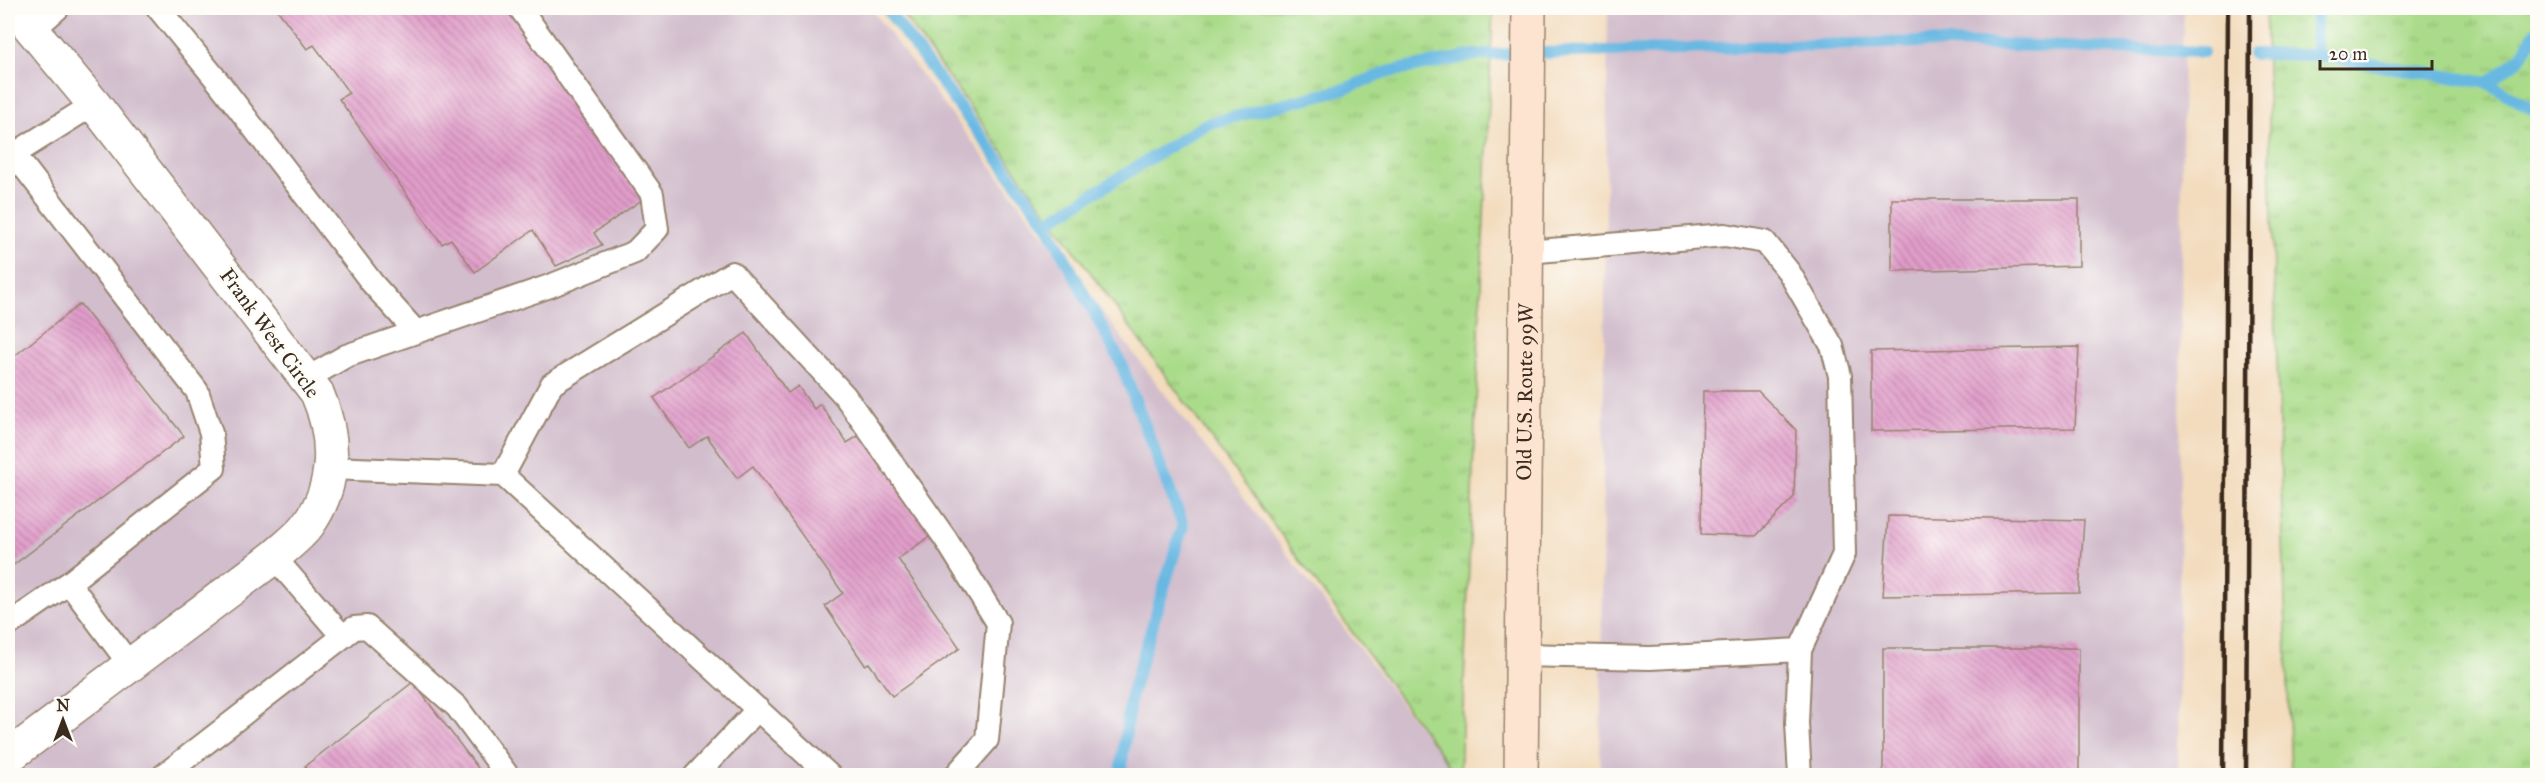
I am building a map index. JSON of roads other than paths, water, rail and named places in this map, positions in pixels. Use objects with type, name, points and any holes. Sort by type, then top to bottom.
[{"type":"main road","name":"Old U.S. Route 99W","points":[[1521,776],[1529,8]]},
{"type":"street","name":"Frank West Circle","points":[[8,757],[274,557],[307,526],[324,495],[331,468],[332,441],[317,393],[94,104],[23,19]]},
{"type":"lane","points":[[23,19],[58,8]]},
{"type":"lane","points":[[158,8],[220,84],[373,284],[416,332]]},
{"type":"lane","points":[[306,379],[346,356],[550,286],[635,252],[657,229],[652,194],[520,8]]},
{"type":"lane","points":[[8,625],[69,583],[214,468],[212,433],[197,391],[11,156],[94,104]]},
{"type":"lane","points":[[1527,252],[1725,235],[1766,242],[1789,272],[1832,346],[1840,376],[1844,554],[1800,650],[1797,723],[1800,776]]},
{"type":"lane","points":[[503,474],[552,384],[732,273],[845,396],[945,538],[998,623],[987,740],[955,776]]},
{"type":"lane","points":[[331,468],[503,474],[830,776]]},
{"type":"lane","points":[[274,557],[343,636]]},
{"type":"lane","points":[[69,583],[130,665]]},
{"type":"lane","points":[[163,776],[343,636],[354,628],[367,627],[457,707],[508,776]]},
{"type":"lane","points":[[1522,655],[1650,658],[1800,650]]},
{"type":"lane","points":[[695,776],[758,709]]},
{"type":"waterway","points":[[886,8],[1046,223],[1120,361],[1183,525],[1131,695],[1120,776]]},
{"type":"waterway","points":[[2316,8],[2316,55]]},
{"type":"waterway","points":[[2488,83],[2519,59],[2538,29]]},
{"type":"waterway","points":[[1046,223],[1206,124],[1344,89],[1388,72],[1475,55],[1921,42],[2203,52]]},
{"type":"waterway","points":[[2253,54],[2316,55],[2488,83],[2538,113]]},
{"type":"railway","points":[[2223,776],[2228,8]]},
{"type":"railway","points":[[2246,776],[2250,8]]}]
